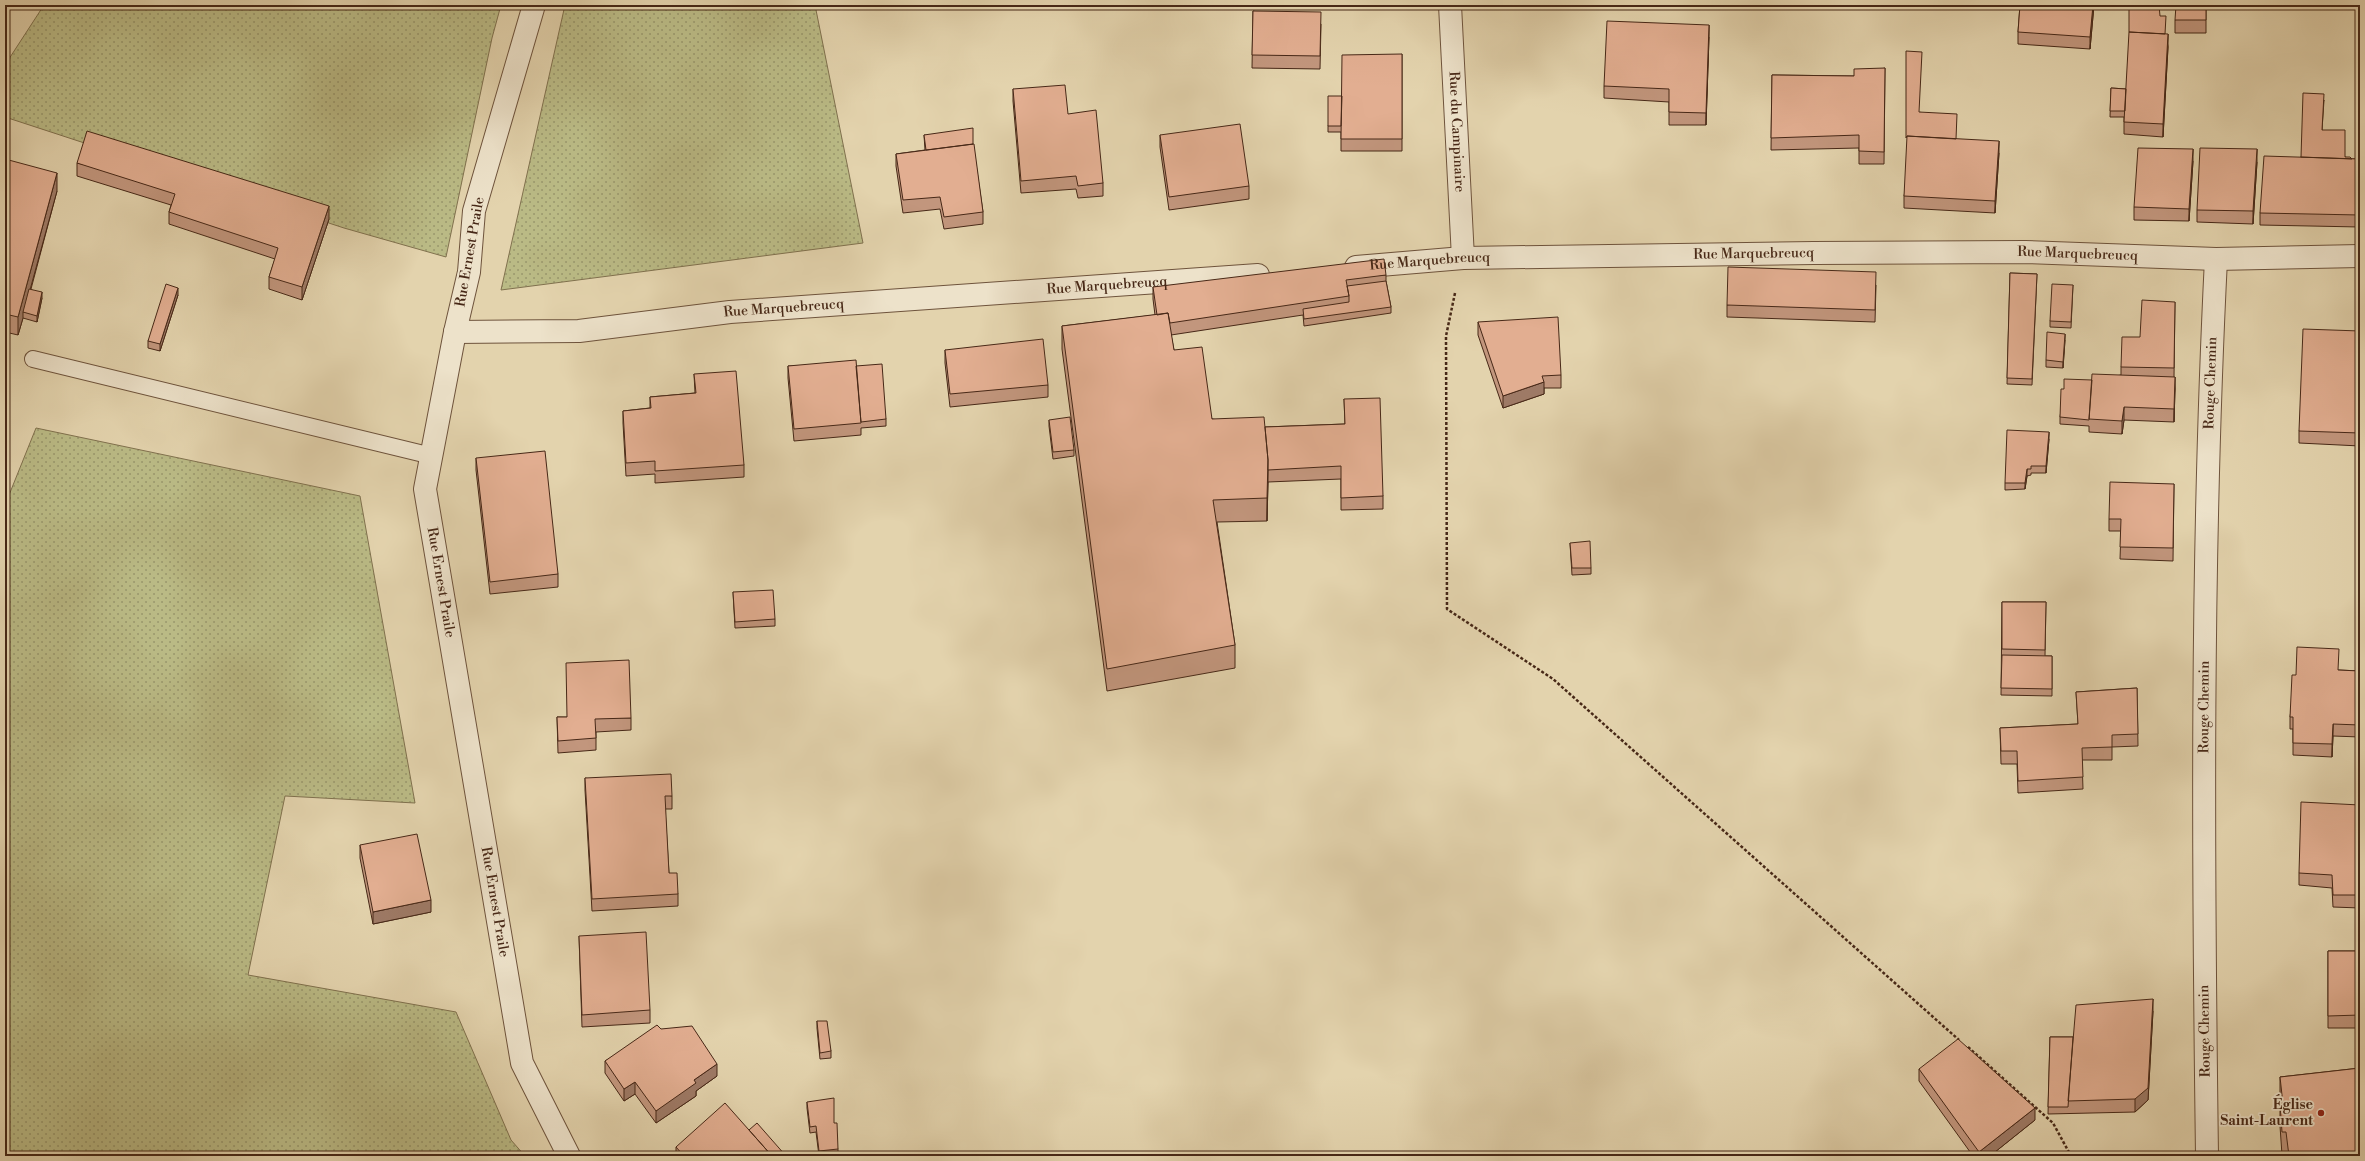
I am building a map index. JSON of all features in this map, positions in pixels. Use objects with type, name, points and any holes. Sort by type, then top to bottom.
[{"type":"street","name":"Rue Ernest Praile","points":[[534,5],[474,211],[469,272],[455,332],[425,489],[522,1064],[569,1156]]},
{"type":"street","name":"Rue du Campinaire","points":[[1450,5],[1463,258]]},
{"type":"street","name":"Rue Marquebreucq","points":[[1337,269],[1463,258],[2025,252],[2216,259],[2360,256]]},
{"type":"street","name":"Rouge Chemin","points":[[2206,1156],[2204,961],[2206,579],[2210,373],[2216,259]]},
{"type":"street","name":"Rue Marquebreucq","points":[[455,332],[578,331],[730,312],[1282,273]]},
{"type":"lane","points":[[33,359],[432,456]]},
{"type":"path","points":[[1463,258],[1446,336],[1447,609],[1553,679],[2053,1123],[2070,1156]]},
{"type":"green space","points":[[44,5],[501,5],[492,38],[446,257],[344,228],[5,117],[5,65]]},
{"type":"green space","points":[[565,5],[815,5],[863,243],[501,290]]},
{"type":"green space","points":[[36,428],[360,496],[415,803],[285,796],[248,975],[456,1012],[511,1140],[525,1156],[5,1156],[5,505]]},
{"type":"building","points":[[2020,5],[2093,5],[2090,37],[2018,32]]},
{"type":"building","points":[[2129,5],[2159,5],[2160,16],[2166,16],[2165,34],[2129,32]]},
{"type":"building","points":[[2176,5],[2206,5],[2206,20],[2175,20]]},
{"type":"building","points":[[1253,11],[1321,12],[1320,56],[1252,55]]},
{"type":"building","points":[[1607,21],[1709,25],[1706,113],[1669,112],[1669,89],[1604,86]]},
{"type":"building","points":[[2129,32],[2168,34],[2163,124],[2124,122]]},
{"type":"building","points":[[1906,51],[1922,52],[1919,112],[1957,114],[1956,139],[1907,136],[1906,138]]},
{"type":"building","points":[[1402,54],[1402,139],[1341,139],[1342,55]]},
{"type":"building","points":[[1885,68],[1884,152],[1859,151],[1859,135],[1771,138],[1772,75],[1854,76],[1854,69]]},
{"type":"building","points":[[1065,85],[1068,114],[1096,110],[1103,183],[1078,186],[1076,176],[1021,181],[1013,89]]},
{"type":"building","points":[[2111,88],[2126,89],[2125,111],[2110,111]]},
{"type":"building","points":[[2303,93],[2324,94],[2322,130],[2345,130],[2345,157],[2350,157],[2352,159],[2301,157]]},
{"type":"building","points":[[1328,96],[1342,96],[1341,126],[1328,126]]},
{"type":"building","points":[[1240,124],[1249,186],[1169,197],[1160,135]]},
{"type":"building","points":[[973,128],[973,144],[926,150],[924,135]]},
{"type":"building","points":[[87,131],[329,206],[302,287],[269,277],[278,248],[169,212],[175,194],[77,163]]},
{"type":"building","points":[[1907,136],[1999,141],[1995,201],[1904,196]]},
{"type":"building","points":[[974,144],[983,212],[944,217],[940,197],[903,200],[896,154]]},
{"type":"building","points":[[2138,148],[2193,149],[2189,209],[2134,207]]},
{"type":"building","points":[[2200,148],[2257,149],[2253,211],[2197,210]]},
{"type":"building","points":[[2264,156],[2360,159],[2360,215],[2260,213]]},
{"type":"building","points":[[5,159],[57,173],[18,317],[5,314]]},
{"type":"building","points":[[1384,259],[1386,275],[1346,280],[1349,296],[1170,323],[1168,313],[1157,315],[1153,287]]},
{"type":"building","points":[[1728,267],[1876,272],[1875,310],[1727,305]]},
{"type":"building","points":[[2010,273],[2037,274],[2032,379],[2007,378]]},
{"type":"building","points":[[1386,281],[1391,307],[1304,319],[1303,309],[1349,302],[1347,286]]},
{"type":"building","points":[[166,284],[178,288],[160,344],[148,341]]},
{"type":"building","points":[[2052,284],[2073,285],[2071,322],[2050,321]]},
{"type":"building","points":[[29,289],[42,292],[37,316],[23,312]]},
{"type":"building","points":[[2142,300],[2175,302],[2174,368],[2121,367],[2122,337],[2140,337]]},
{"type":"building","points":[[1168,313],[1174,350],[1202,347],[1212,419],[1264,417],[1268,460],[1267,498],[1213,500],[1235,645],[1107,669],[1062,326]]},
{"type":"building","points":[[1558,317],[1561,375],[1542,376],[1544,382],[1503,396],[1478,322]]},
{"type":"building","points":[[2303,329],[2360,331],[2360,433],[2299,431]]},
{"type":"building","points":[[2047,332],[2065,334],[2063,362],[2046,360]]},
{"type":"building","points":[[1043,339],[1048,385],[950,394],[945,350]]},
{"type":"building","points":[[856,360],[861,423],[794,429],[788,366]]},
{"type":"building","points":[[882,364],[886,419],[861,422],[856,366]]},
{"type":"building","points":[[736,371],[744,465],[655,471],[655,461],[626,463],[623,411],[651,408],[650,397],[696,393],[694,374]]},
{"type":"building","points":[[2092,374],[2175,377],[2174,409],[2124,407],[2122,421],[2089,419]]},
{"type":"building","points":[[2064,379],[2092,380],[2089,420],[2060,417],[2061,389],[2064,389]]},
{"type":"building","points":[[1380,398],[1383,496],[1341,498],[1341,466],[1268,470],[1265,427],[1345,424],[1344,399]]},
{"type":"building","points":[[1070,417],[1074,450],[1053,452],[1049,420]]},
{"type":"building","points":[[2007,430],[2049,432],[2046,466],[2031,466],[2031,469],[2027,469],[2025,483],[2005,483]]},
{"type":"building","points":[[545,451],[558,574],[490,582],[476,458]]},
{"type":"building","points":[[2110,482],[2174,484],[2173,548],[2120,547],[2121,519],[2109,519]]},
{"type":"building","points":[[1590,541],[1591,568],[1572,568],[1570,543]]},
{"type":"building","points":[[773,590],[775,619],[735,622],[733,592]]},
{"type":"building","points":[[2002,602],[2046,602],[2045,650],[2002,649]]},
{"type":"building","points":[[2297,647],[2339,649],[2338,670],[2360,671],[2360,725],[2333,724],[2332,744],[2293,743],[2293,717],[2290,717],[2292,675],[2296,675]]},
{"type":"building","points":[[2002,655],[2052,656],[2052,689],[2001,688]]},
{"type":"building","points":[[629,660],[631,718],[595,719],[596,738],[558,741],[557,717],[567,717],[566,663]]},
{"type":"building","points":[[2137,688],[2138,734],[2112,735],[2112,747],[2082,748],[2083,777],[2018,781],[2017,751],[2001,751],[2000,728],[2078,724],[2076,692]]},
{"type":"building","points":[[671,774],[672,796],[665,796],[669,873],[677,873],[678,894],[592,899],[585,778]]},
{"type":"building","points":[[2301,802],[2360,805],[2360,895],[2333,895],[2332,875],[2299,873]]},
{"type":"building","points":[[417,834],[431,900],[373,912],[360,845]]},
{"type":"building","points":[[646,932],[650,1010],[582,1015],[579,936]]},
{"type":"building","points":[[2328,951],[2360,951],[2360,1015],[2328,1016]]},
{"type":"building","points":[[2153,999],[2148,1088],[2135,1099],[2068,1101],[2076,1005]]},
{"type":"building","points":[[817,1021],[827,1021],[831,1051],[820,1053]]},
{"type":"building","points":[[657,1025],[661,1029],[692,1026],[717,1064],[694,1080],[696,1083],[656,1111],[635,1082],[624,1089],[605,1061]]},
{"type":"building","points":[[2050,1037],[2073,1037],[2068,1107],[2048,1107]]},
{"type":"building","points":[[1958,1039],[2035,1108],[1979,1152],[1919,1069]]},
{"type":"building","name":"Église Saint-Laurent","points":[[2360,1068],[2360,1155],[2289,1156],[2286,1132],[2282,1132],[2280,1104],[2283,1104],[2280,1077]]},
{"type":"building","points":[[834,1098],[834,1123],[837,1123],[838,1149],[819,1151],[816,1126],[810,1127],[807,1102]]},
{"type":"building","points":[[725,1103],[772,1156],[684,1156],[676,1147]]},
{"type":"building","points":[[757,1123],[786,1156],[772,1156],[749,1130]]},
{"type":"place","name":"Église Saint-Laurent","points":[[2321,1113]]}]
